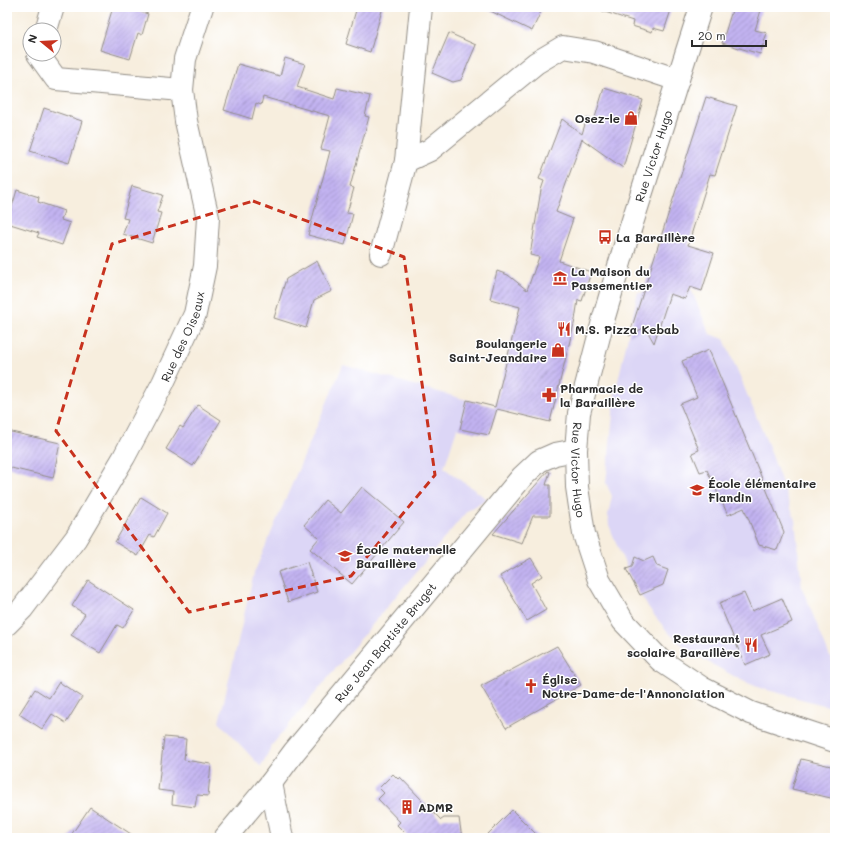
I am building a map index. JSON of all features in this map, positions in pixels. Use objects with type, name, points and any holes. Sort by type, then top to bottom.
[{"type":"street","points":[[48,22],[53,7]]},
{"type":"street","name":"Rue des Oiseaux","points":[[7,624],[22,609],[76,538],[124,457],[163,383],[195,314],[205,266],[208,218],[186,120],[182,90],[185,59],[202,7]]},
{"type":"street","points":[[381,254],[406,161],[421,7]]},
{"type":"street","name":"Rue Victor Hugo","points":[[701,7],[626,242],[604,317],[579,413],[576,450],[577,487],[584,534],[599,580],[623,622],[660,660],[702,688],[751,713],[835,741]]},
{"type":"street","points":[[406,161],[430,150],[536,63],[563,47],[594,52],[678,80]]},
{"type":"street","points":[[44,62],[56,79],[182,90]]},
{"type":"street","name":"Rue Jean Baptiste Bruget","points":[[225,838],[271,783],[299,746],[522,478],[539,461],[554,454],[576,450]]},
{"type":"street","points":[[271,783],[282,838]]},
{"type":"highlighted area","points":[[253,201],[404,257],[435,475],[351,576],[189,612],[56,431],[112,244]]},
{"type":"shaded area","name":"École élémentaire Flandin","points":[[664,279],[690,287],[710,334],[724,339],[769,447],[795,520],[802,588],[835,666],[835,708],[760,688],[743,681],[706,661],[680,643],[669,633],[654,615],[640,595],[620,553],[609,525],[608,515],[612,496],[606,483],[615,394],[638,292],[658,298]]},
{"type":"shaded area","name":"École maternelle Baraillère","points":[[343,365],[467,400],[460,429],[457,428],[444,468],[487,499],[467,511],[272,745],[261,767],[219,722],[254,573]]},
{"type":"building","points":[[113,7],[125,7],[148,14],[142,35],[138,33],[130,59],[100,50]]},
{"type":"building","points":[[357,7],[383,7],[370,52],[346,44]]},
{"type":"building","points":[[482,7],[543,7],[532,31]]},
{"type":"building","points":[[602,7],[672,7],[664,31],[653,28],[652,32],[632,26],[633,21],[602,11]]},
{"type":"building","points":[[733,7],[762,7],[755,30],[767,33],[760,54],[722,43]]},
{"type":"building","points":[[449,33],[476,45],[461,80],[453,82],[432,73]]},
{"type":"building","points":[[285,58],[305,64],[297,87],[334,99],[337,88],[370,96],[365,116],[369,117],[350,187],[354,188],[347,213],[353,214],[345,245],[308,235],[330,151],[321,149],[330,116],[263,97],[261,105],[256,103],[252,119],[224,110],[238,64],[280,76]]},
{"type":"building","points":[[604,88],[643,100],[623,168],[582,139],[556,212],[573,219],[559,261],[591,272],[582,301],[578,300],[575,320],[550,422],[497,409],[489,435],[460,429],[467,400],[495,407],[520,307],[490,299],[497,271],[508,275],[527,290],[539,257],[530,255],[541,190],[544,181],[539,179],[562,119],[582,134],[587,118],[594,121]]},
{"type":"building","points":[[706,97],[737,106],[715,175],[710,174],[688,245],[714,253],[702,291],[690,287],[685,299],[670,294],[654,343],[645,327],[629,336]]},
{"type":"building","points":[[44,108],[82,121],[69,163],[30,151]]},
{"type":"building","points":[[132,186],[163,195],[157,212],[161,213],[152,243],[123,234],[128,219],[123,218]]},
{"type":"building","points":[[17,190],[39,197],[38,202],[64,211],[61,220],[70,223],[62,245],[37,237],[39,233],[7,223]]},
{"type":"building","points":[[317,261],[332,291],[314,300],[306,328],[274,318],[286,279]]},
{"type":"building","points":[[709,350],[784,532],[777,550],[759,545],[744,508],[728,515],[707,470],[700,472],[692,453],[699,450],[680,404],[697,397],[682,361]]},
{"type":"building","points":[[198,405],[221,420],[193,466],[166,449],[180,426],[183,428]]},
{"type":"building","points":[[7,431],[60,443],[53,478],[7,467]]},
{"type":"building","points":[[548,471],[550,472],[546,485],[550,485],[550,516],[533,516],[522,543],[493,534]]},
{"type":"building","points":[[362,487],[404,522],[352,584],[310,549],[319,538],[304,525],[325,500],[341,513]]},
{"type":"building","points":[[141,497],[167,513],[154,537],[150,535],[138,556],[115,542]]},
{"type":"building","points":[[635,557],[644,561],[653,557],[657,566],[668,570],[663,585],[640,595],[626,569],[632,567]]},
{"type":"building","points":[[531,558],[542,576],[531,583],[546,610],[527,621],[500,576]]},
{"type":"building","points":[[307,562],[317,592],[288,602],[278,572]]},
{"type":"building","points":[[88,580],[134,610],[123,628],[117,625],[100,653],[71,635],[85,614],[72,606]]},
{"type":"building","name":"Restaurant scolaire Baraillère","points":[[744,593],[752,611],[782,598],[792,622],[761,635],[770,654],[745,665],[719,603]]},
{"type":"building","name":"Église Notre-Dame-de-l'Annonciation","points":[[557,646],[581,685],[506,728],[481,686]]},
{"type":"building","points":[[59,682],[82,697],[66,723],[52,714],[42,729],[19,714],[35,689],[49,698]]},
{"type":"building","points":[[164,737],[186,739],[184,760],[211,764],[208,796],[197,795],[195,807],[172,804],[173,792],[158,790]]},
{"type":"building","points":[[801,759],[835,767],[835,799],[792,789]]},
{"type":"building","name":"ADMR","points":[[393,774],[398,779],[400,777],[441,820],[444,818],[459,818],[462,838],[410,838],[397,825],[400,822],[378,799],[384,793],[379,788]]},
{"type":"building","points":[[90,807],[137,838],[69,838]]},
{"type":"building","points":[[512,810],[540,838],[484,838]]},
{"type":"place","name":"Osez-le","points":[[631,118]]},
{"type":"place","name":"La Baraillère","points":[[605,237]]},
{"type":"place","name":"La Maison du Passementier","points":[[560,278]]},
{"type":"place","name":"M.S. Pizza Kebab","points":[[564,329]]},
{"type":"place","name":"Boulangerie Saint-Jeandaire","points":[[558,350]]},
{"type":"place","name":"Pharmacie de la Baraillère","points":[[549,395]]},
{"type":"place","name":"École élémentaire Flandin","points":[[697,490]]},
{"type":"place","name":"École maternelle Baraillère","points":[[345,556]]},
{"type":"place","name":"Restaurant scolaire Baraillère","points":[[751,645]]},
{"type":"place","name":"Église Notre-Dame-de-l'Annonciation","points":[[531,686]]},
{"type":"place","name":"ADMR","points":[[407,807]]}]
